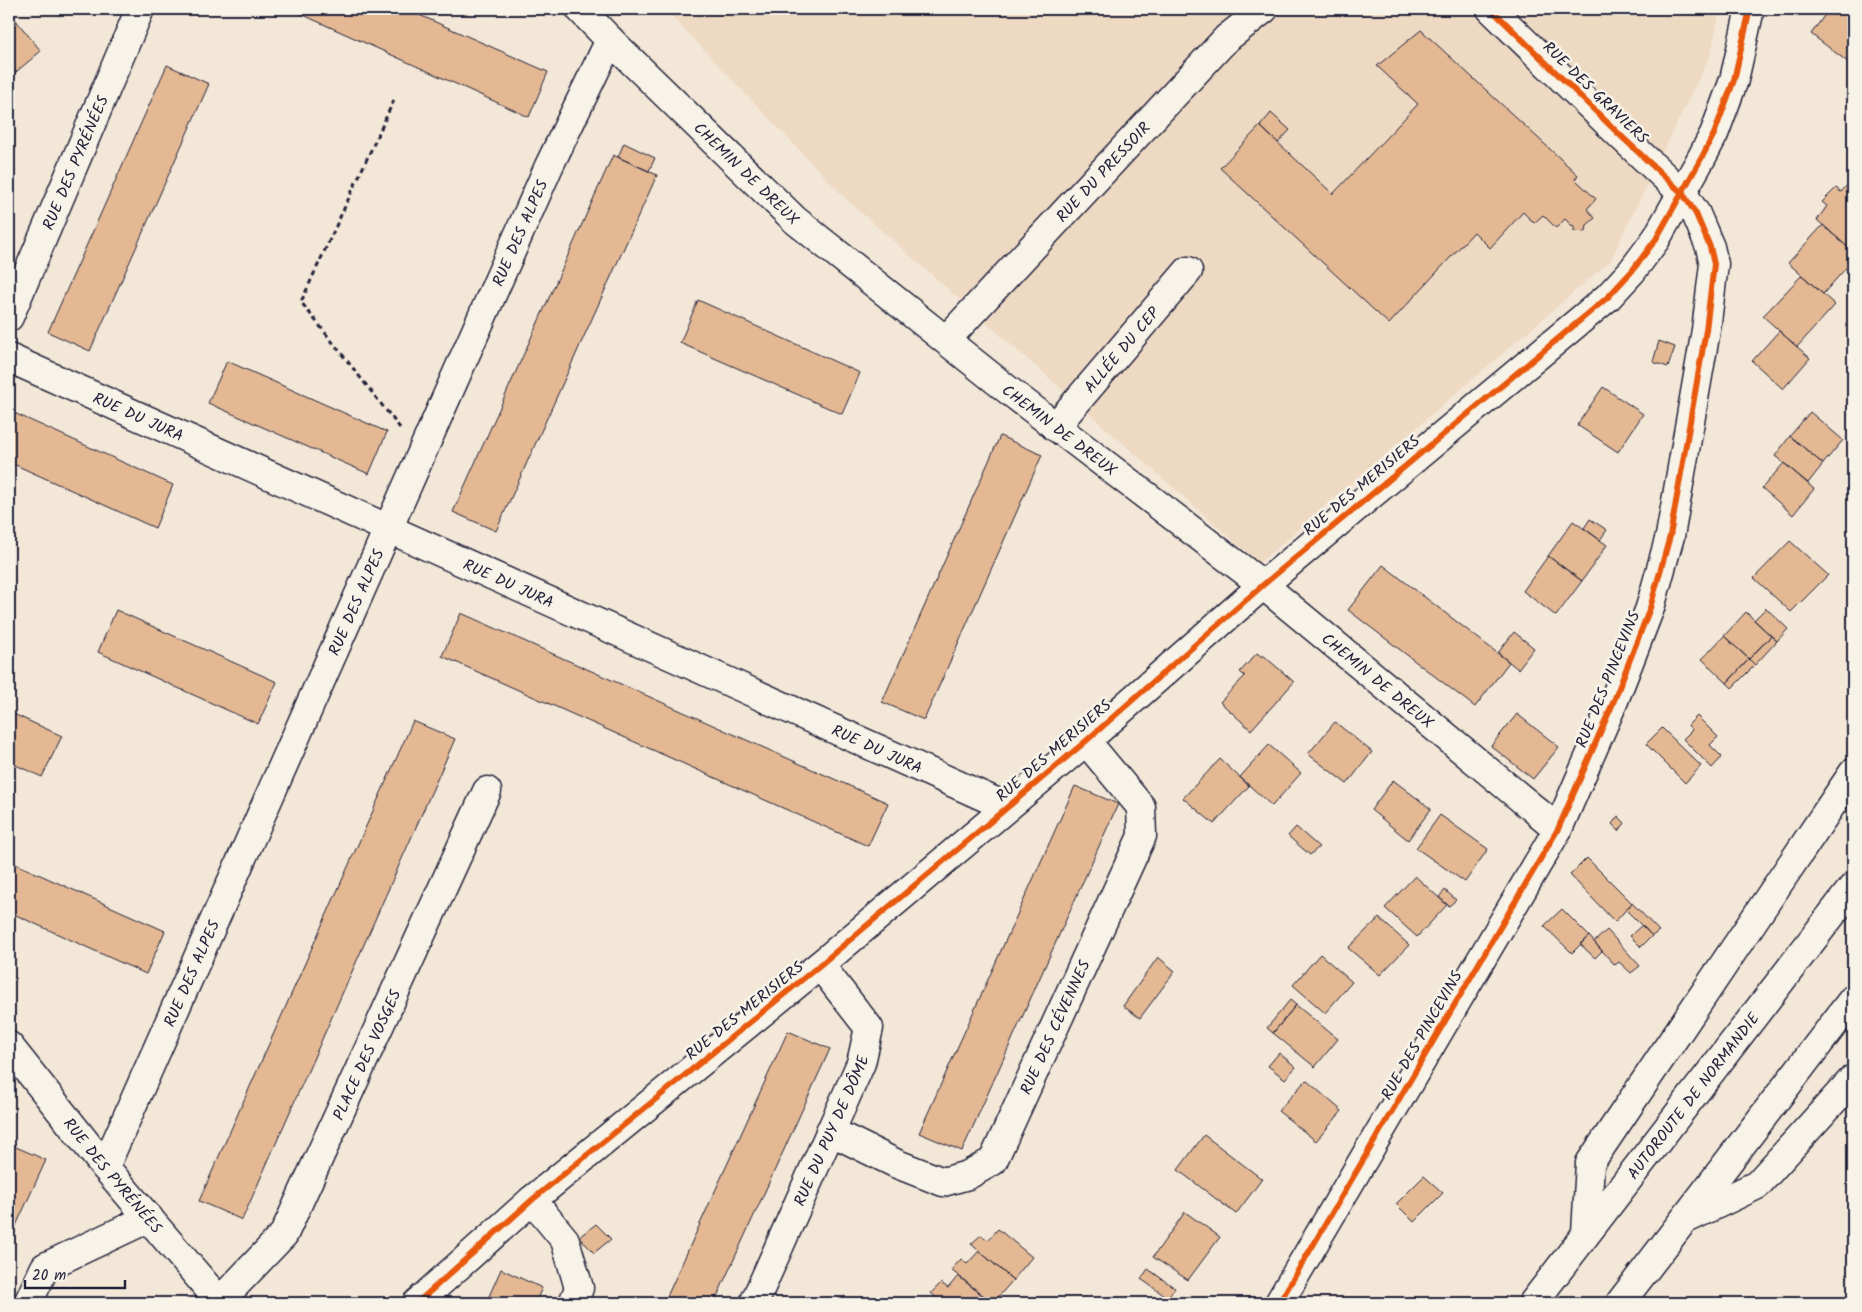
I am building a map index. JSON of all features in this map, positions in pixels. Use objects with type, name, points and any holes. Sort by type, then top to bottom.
[{"type":"main road","name":"RUE DES PYRÉNÉES","points":[[9,317],[140,9]]},
{"type":"main road","name":"CHEMIN DE DREUX","points":[[580,9],[795,220],[1055,427],[1263,585],[1558,829]]},
{"type":"main road","name":"RUE DU PRESSOIR","points":[[946,340],[1227,38],[1264,9]]},
{"type":"main road","name":"RUE DES GRAVIERS","points":[[1490,9],[1620,136],[1683,194]]},
{"type":"main road","points":[[1683,194],[1714,134],[1734,80],[1750,9]]},
{"type":"main road","name":"RUE DES ALPES","points":[[105,1167],[550,166],[610,40]]},
{"type":"main road","name":"RUE DES MERISIERS","points":[[417,1303],[532,1200],[820,965],[1086,740],[1263,585],[1608,298],[1632,271],[1656,239],[1683,194]]},
{"type":"main road","name":"RUE DES PINCEVINS","points":[[1279,1303],[1558,829],[1613,703],[1650,608],[1670,536],[1706,330],[1714,264],[1710,247],[1696,214],[1683,194]]},
{"type":"main road","name":"ALLÉE DU CEP","points":[[1055,427],[1188,271]]},
{"type":"main road","name":"RUE DU JURA","points":[[9,358],[1007,807]]},
{"type":"main road","name":"RUE DES CÉVENNES","points":[[830,1131],[897,1164],[943,1182],[968,1175],[993,1162],[1142,836],[1141,807],[1086,740]]},
{"type":"main road","points":[[1586,1233],[1590,1163],[1853,773]]},
{"type":"main road","name":"PLACE DES VOSGES","points":[[221,1302],[284,1234],[487,791]]},
{"type":"main road","name":"AUTOROUTE DE NORMANDIE","points":[[1533,1303],[1853,887]]},
{"type":"main road","name":"RUE DU PUY DE DÔME","points":[[754,1303],[861,1063],[869,1028],[820,965]]},
{"type":"main road","points":[[1620,1303],[1853,999]]},
{"type":"main road","name":"RUE DES PYRÉNÉES","points":[[9,1046],[105,1167],[221,1302]]},
{"type":"main road","points":[[1682,1220],[1757,1185],[1853,1079]]},
{"type":"main road","points":[[532,1200],[565,1240],[579,1288],[573,1303]]},
{"type":"main road","points":[[28,1303],[45,1267],[149,1218]]},
{"type":"path","points":[[394,100],[301,302],[421,455]]},
{"type":"shaded area","points":[[665,9],[1720,9],[1711,53],[1610,261],[1259,563],[847,200]]},
{"type":"building","points":[[290,9],[406,9],[548,72],[529,117]]},
{"type":"building","points":[[1829,9],[1845,9],[1853,15],[1853,66],[1811,34]]},
{"type":"building","points":[[9,12],[41,51],[10,77],[9,76]]},
{"type":"building","points":[[1421,30],[1578,175],[1575,179],[1596,199],[1587,209],[1595,218],[1587,225],[1586,232],[1574,231],[1574,226],[1565,219],[1556,228],[1543,215],[1534,223],[1523,212],[1490,248],[1474,232],[1389,324],[1220,168],[1260,126],[1333,194],[1418,104],[1377,66]]},
{"type":"building","points":[[167,65],[209,84],[90,351],[48,332]]},
{"type":"building","points":[[1271,113],[1290,130],[1278,143],[1260,126]]},
{"type":"building","points":[[624,143],[655,158],[649,171],[618,157]]},
{"type":"building","points":[[613,155],[657,175],[496,531],[453,512]]},
{"type":"building","points":[[1853,178],[1853,252],[1817,220],[1827,206],[1822,202],[1836,188],[1841,192]]},
{"type":"building","points":[[1823,225],[1853,252],[1853,260],[1823,294],[1788,263]]},
{"type":"building","points":[[1802,275],[1835,305],[1797,347],[1763,316]]},
{"type":"building","points":[[698,300],[860,373],[842,414],[680,343]]},
{"type":"building","points":[[1779,331],[1810,358],[1783,389],[1752,361]]},
{"type":"building","points":[[1659,341],[1675,347],[1668,367],[1653,362]]},
{"type":"building","points":[[227,361],[387,432],[369,474],[208,403]]},
{"type":"building","points":[[1603,387],[1643,414],[1618,452],[1577,425]]},
{"type":"building","points":[[12,412],[173,485],[155,528],[9,462],[9,420]]},
{"type":"building","points":[[1810,412],[1843,440],[1823,464],[1790,436]]},
{"type":"building","points":[[1000,436],[1042,455],[924,720],[882,702]]},
{"type":"building","points":[[1790,436],[1823,464],[1808,483],[1775,456]]},
{"type":"building","points":[[1784,463],[1814,489],[1793,515],[1762,488]]},
{"type":"building","points":[[1590,519],[1607,530],[1600,540],[1584,528]]},
{"type":"building","points":[[1573,521],[1607,545],[1582,581],[1548,556]]},
{"type":"building","points":[[1790,541],[1828,575],[1791,612],[1754,578]]},
{"type":"building","points":[[1548,556],[1582,581],[1556,616],[1523,591]]},
{"type":"building","points":[[1383,565],[1509,662],[1475,707],[1348,610]]},
{"type":"building","points":[[1766,608],[1788,629],[1777,641],[1754,620]]},
{"type":"building","points":[[116,610],[277,682],[258,724],[98,652]]},
{"type":"building","points":[[1746,612],[1771,636],[1749,659],[1724,636]]},
{"type":"building","points":[[461,613],[888,803],[868,846],[442,656]]},
{"type":"building","points":[[1514,632],[1534,648],[1518,669],[1498,653]]},
{"type":"building","points":[[1724,636],[1749,659],[1727,683],[1702,659]]},
{"type":"building","points":[[1771,636],[1777,641],[1755,665],[1749,659]]},
{"type":"building","points":[[1257,653],[1262,657],[1263,655],[1294,682],[1251,730],[1220,702],[1245,676],[1240,672]]},
{"type":"building","points":[[1749,659],[1755,665],[1732,688],[1727,683]]},
{"type":"building","points":[[9,712],[62,736],[42,777],[9,762]]},
{"type":"building","points":[[1517,714],[1559,747],[1533,779],[1491,746]]},
{"type":"building","points":[[1697,716],[1718,737],[1710,745],[1722,757],[1712,768],[1683,739],[1692,730],[1688,725]]},
{"type":"building","points":[[413,721],[455,739],[242,1220],[199,1201]]},
{"type":"building","points":[[1335,722],[1372,752],[1347,784],[1308,754]]},
{"type":"building","points":[[1662,728],[1701,766],[1685,783],[1646,744]]},
{"type":"building","points":[[1269,745],[1301,773],[1272,806],[1240,777]]},
{"type":"building","points":[[1220,759],[1249,786],[1214,824],[1183,798]]},
{"type":"building","points":[[1393,780],[1431,809],[1408,840],[1371,810]]},
{"type":"building","points":[[1075,786],[1118,804],[962,1151],[919,1133]]},
{"type":"building","points":[[1440,815],[1488,849],[1465,882],[1416,848]]},
{"type":"building","points":[[1618,816],[1625,823],[1619,831],[1612,824]]},
{"type":"building","points":[[1296,827],[1319,847],[1310,855],[1288,836]]},
{"type":"building","points":[[1587,858],[1632,903],[1615,922],[1570,875]]},
{"type":"building","points":[[9,861],[165,931],[146,974],[9,912]]},
{"type":"building","points":[[1415,876],[1447,905],[1417,937],[1385,908]]},
{"type":"building","points":[[1445,890],[1456,900],[1449,906],[1439,897]]},
{"type":"building","points":[[1632,903],[1659,931],[1652,936],[1626,910]]},
{"type":"building","points":[[1562,909],[1589,936],[1572,953],[1544,926]]},
{"type":"building","points":[[1379,918],[1409,945],[1380,975],[1348,948]]},
{"type":"building","points":[[1642,925],[1652,936],[1641,947],[1630,936]]},
{"type":"building","points":[[1607,930],[1640,966],[1631,973],[1619,962],[1615,965],[1594,942]]},
{"type":"building","points":[[1589,936],[1602,951],[1595,958],[1580,944]]},
{"type":"building","points":[[1320,954],[1352,982],[1325,1013],[1293,985]]},
{"type":"building","points":[[1158,957],[1175,971],[1140,1018],[1123,1006]]},
{"type":"building","points":[[1290,1000],[1296,1005],[1273,1033],[1267,1028]]},
{"type":"building","points":[[1296,1005],[1338,1039],[1315,1067],[1273,1033]]},
{"type":"building","points":[[788,1031],[830,1049],[714,1303],[664,1303]]},
{"type":"building","points":[[1279,1053],[1296,1067],[1285,1079],[1268,1066]]},
{"type":"building","points":[[1306,1080],[1342,1111],[1316,1141],[1278,1111]]},
{"type":"building","points":[[1204,1135],[1262,1179],[1236,1214],[1178,1170]]},
{"type":"building","points":[[9,1144],[46,1160],[9,1241]]},
{"type":"building","points":[[1424,1176],[1443,1193],[1414,1222],[1396,1204]]},
{"type":"building","points":[[1185,1212],[1220,1237],[1188,1280],[1153,1257]]},
{"type":"building","points":[[596,1224],[611,1239],[594,1253],[579,1237]]},
{"type":"building","points":[[998,1229],[1032,1257],[1013,1280],[971,1244],[981,1235],[988,1240]]},
{"type":"building","points":[[979,1251],[1013,1280],[993,1303],[951,1270],[961,1259],[967,1264]]},
{"type":"building","points":[[501,1269],[542,1288],[535,1303],[486,1303]]},
{"type":"building","points":[[1148,1269],[1175,1288],[1168,1298],[1141,1279]]},
{"type":"building","points":[[958,1276],[992,1303],[943,1303],[931,1293],[941,1283],[948,1288]]},
{"type":"cycle path","points":[[1279,1303],[1558,829],[1613,703],[1650,608],[1670,536],[1706,330],[1714,264],[1710,247],[1696,214],[1683,194],[1491,9]]},
{"type":"cycle path","points":[[417,1303],[532,1200],[820,965],[1086,741],[1263,585],[1608,297],[1632,271],[1656,239],[1714,134],[1734,80],[1750,9]]}]
